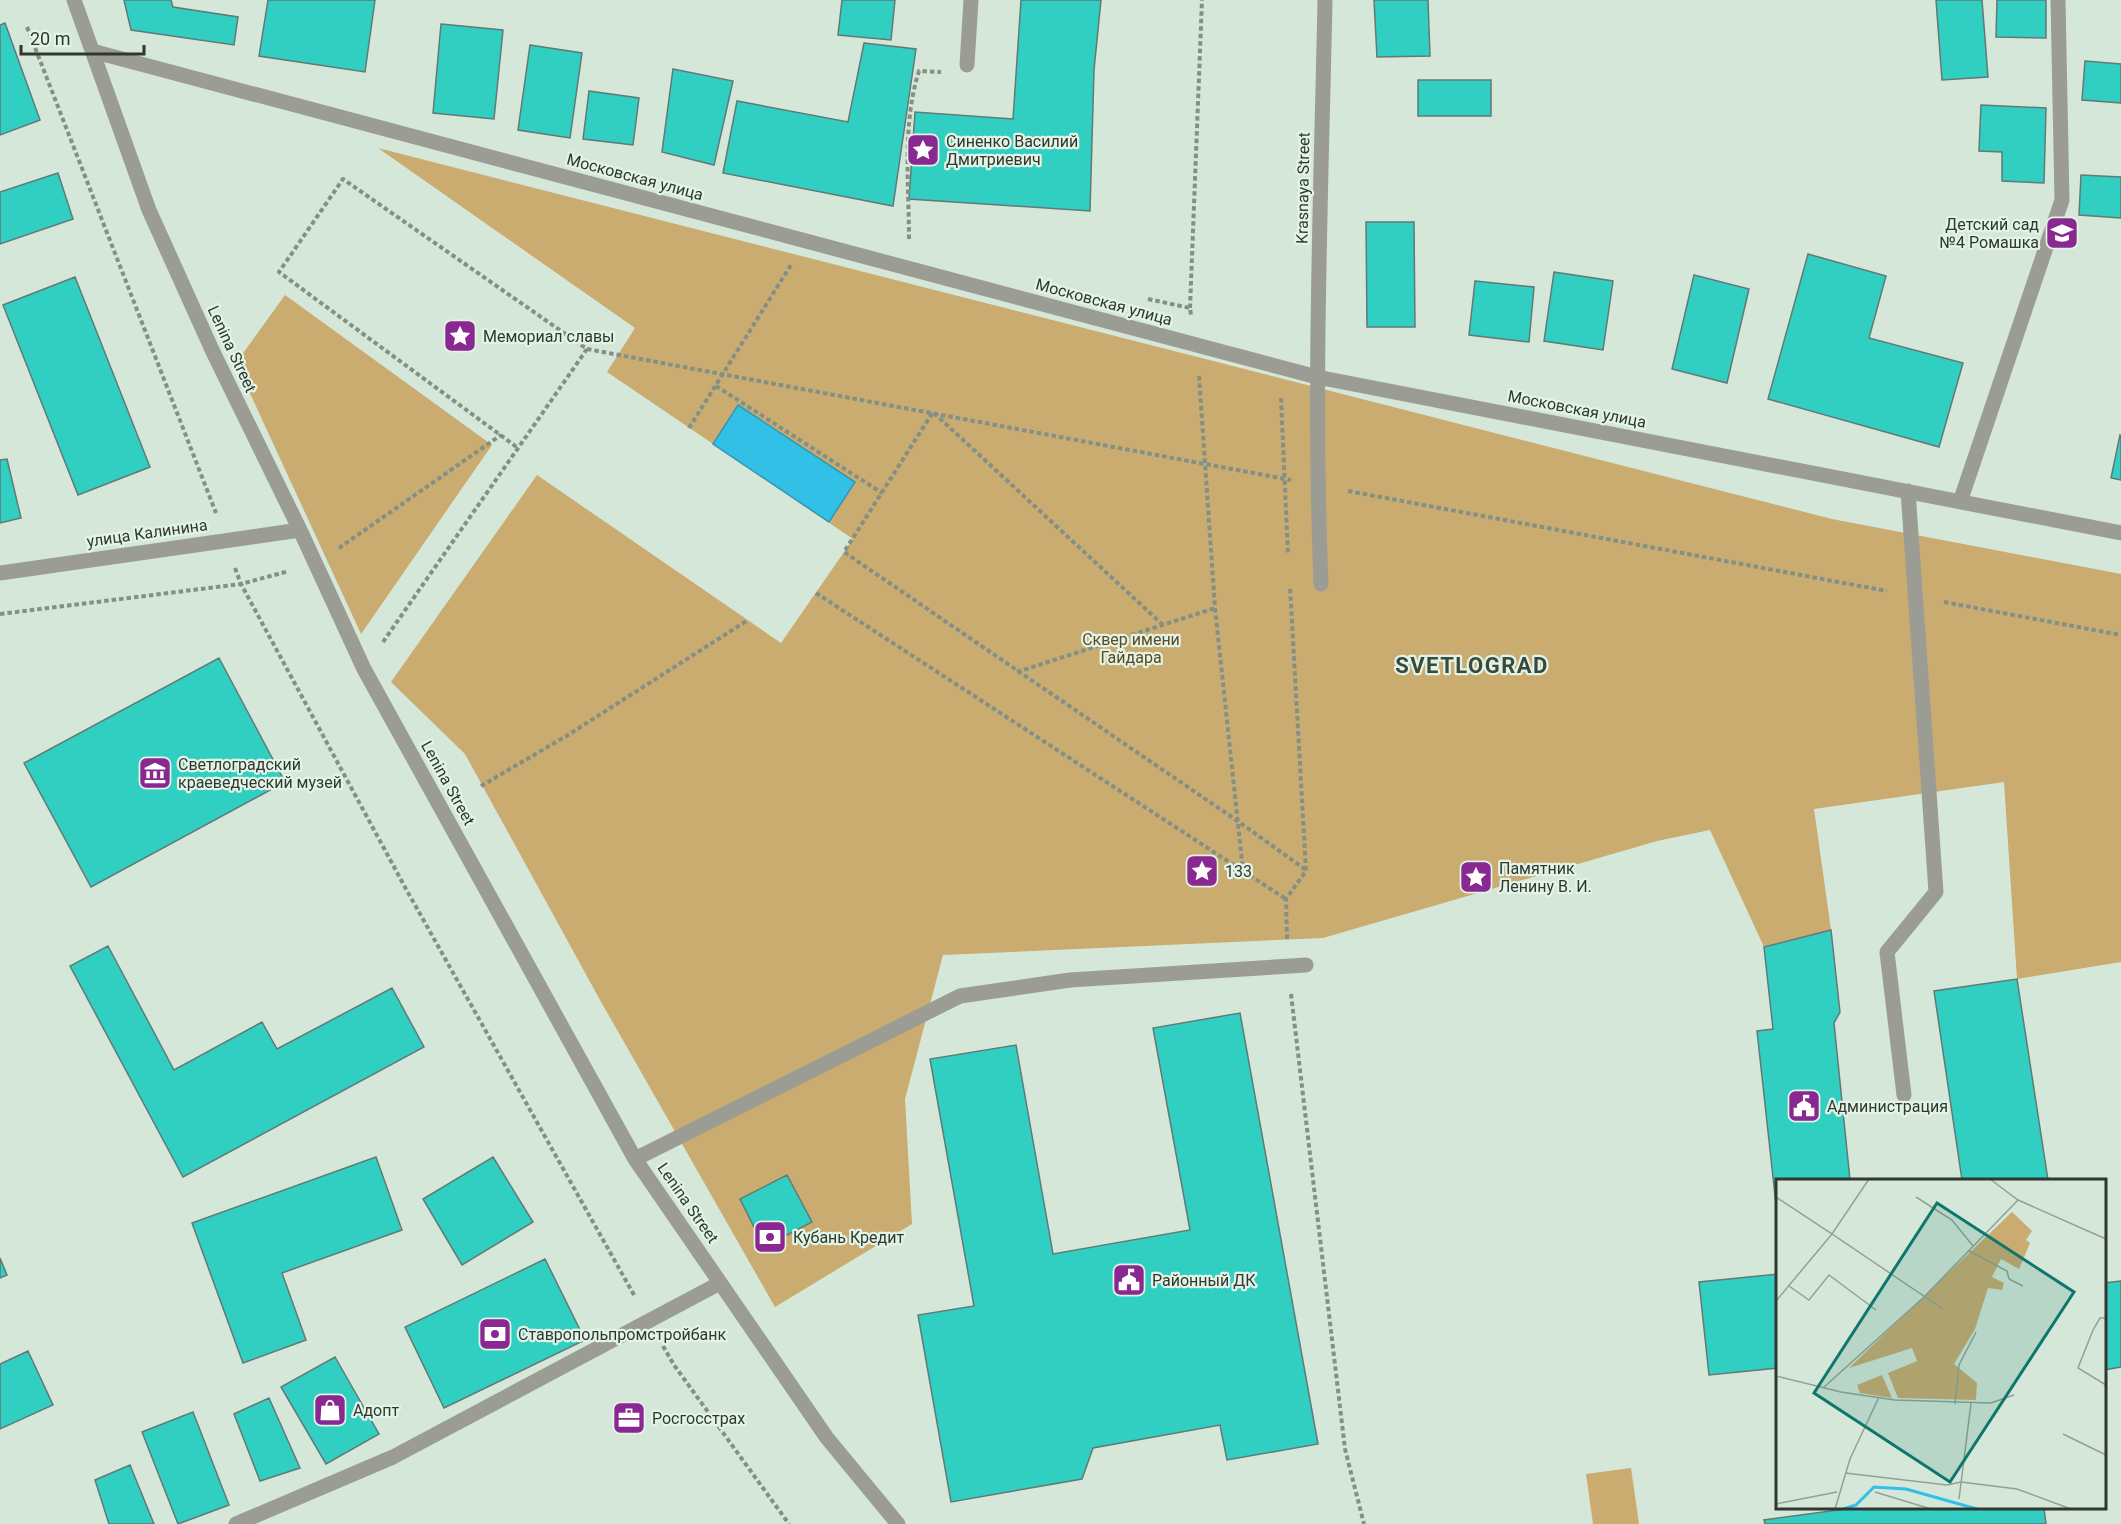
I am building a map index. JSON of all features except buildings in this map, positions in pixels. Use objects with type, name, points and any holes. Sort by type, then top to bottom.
[{"type":"street","name":"Lenina Street","points":[[74,0],[149,210],[213,352],[300,530],[364,669],[635,1159],[827,1438],[898,1524]]},
{"type":"street","points":[[967,65],[971,0]]},
{"type":"street","name":"Krasnaya Street","points":[[1320,584],[1316,485],[1325,0]]},
{"type":"street","points":[[1960,502],[2062,200],[2058,0]]},
{"type":"street","name":"Московская улица","points":[[92,51],[1317,377],[2121,533]]},
{"type":"street","points":[[1905,1095],[1887,952],[1936,892],[1908,491]]},
{"type":"street","name":"улица Калинина","points":[[0,573],[300,530]]},
{"type":"street","points":[[635,1159],[960,996],[1070,980],[1306,965]]},
{"type":"street","points":[[236,1524],[393,1457],[720,1283]]},
{"type":"path","points":[[1202,0],[1190,308],[1206,462],[1215,608],[1243,871]]},
{"type":"path","points":[[27,27],[198,464],[241,584],[388,857],[674,1365],[789,1524]]},
{"type":"path","points":[[909,247],[909,138],[912,93],[920,71],[965,72],[967,65]]},
{"type":"path","points":[[518,447],[279,272],[343,179],[587,349],[1206,462],[1316,485],[2121,635]]},
{"type":"path","points":[[689,428],[806,242]]},
{"type":"path","points":[[1145,298],[1190,308]]},
{"type":"path","points":[[364,669],[587,349]]},
{"type":"path","points":[[1280,367],[1288,562]]},
{"type":"path","points":[[716,386],[882,493]]},
{"type":"path","points":[[933,412],[844,552],[1239,822],[1306,871]]},
{"type":"path","points":[[933,412],[1163,625]]},
{"type":"path","points":[[1290,585],[1306,871],[1286,899],[1288,967],[1345,1449],[1364,1524]]},
{"type":"path","points":[[816,593],[1286,899]]},
{"type":"path","points":[[1017,672],[1215,608]]},
{"type":"path","points":[[481,786],[568,735],[748,620]]},
{"type":"green space","name":"Сквер имени Гайдара","points":[[378,148],[1832,519],[2121,574],[2121,962],[2017,979],[2004,782],[1814,809],[1831,930],[1764,947],[1710,830],[1657,841],[1323,938],[943,955],[905,1099],[912,1224],[775,1307],[600,1000],[465,754],[391,682],[537,475],[781,643],[853,539],[607,372],[635,328]]},
{"type":"green space","points":[[285,295],[492,445],[361,634],[236,363]]},
{"type":"green space","points":[[1631,1468],[1639,1524],[1593,1524],[1586,1474]]},
{"type":"water","points":[[738,405],[855,482],[829,522],[713,444]]},
{"type":"place","name":"Синенко Василий Дмитриевич","points":[[923,150]]},
{"type":"place","name":"Детский сад №4 Ромашка","points":[[2062,233]]},
{"type":"place","name":"Мемориал славы","points":[[460,336]]},
{"type":"place","name":"Светлоградский краеведческий музей","points":[[155,773]]},
{"type":"place","name":"133","points":[[1202,871]]},
{"type":"place","name":"Памятник Ленину В. И.","points":[[1476,877]]},
{"type":"place","name":"Администрация","points":[[1804,1106]]},
{"type":"place","name":"Кубань Кредит","points":[[770,1237]]},
{"type":"place","name":"Районный ДК","points":[[1129,1280]]},
{"type":"place","name":"Ставропольпромстройбанк","points":[[495,1334]]},
{"type":"place","name":"Адопт","points":[[330,1410]]},
{"type":"place","name":"Росгосстрах","points":[[629,1418]]},
{"type":"district","name":"SVETLOGRAD","points":[[1472,665]]}]
